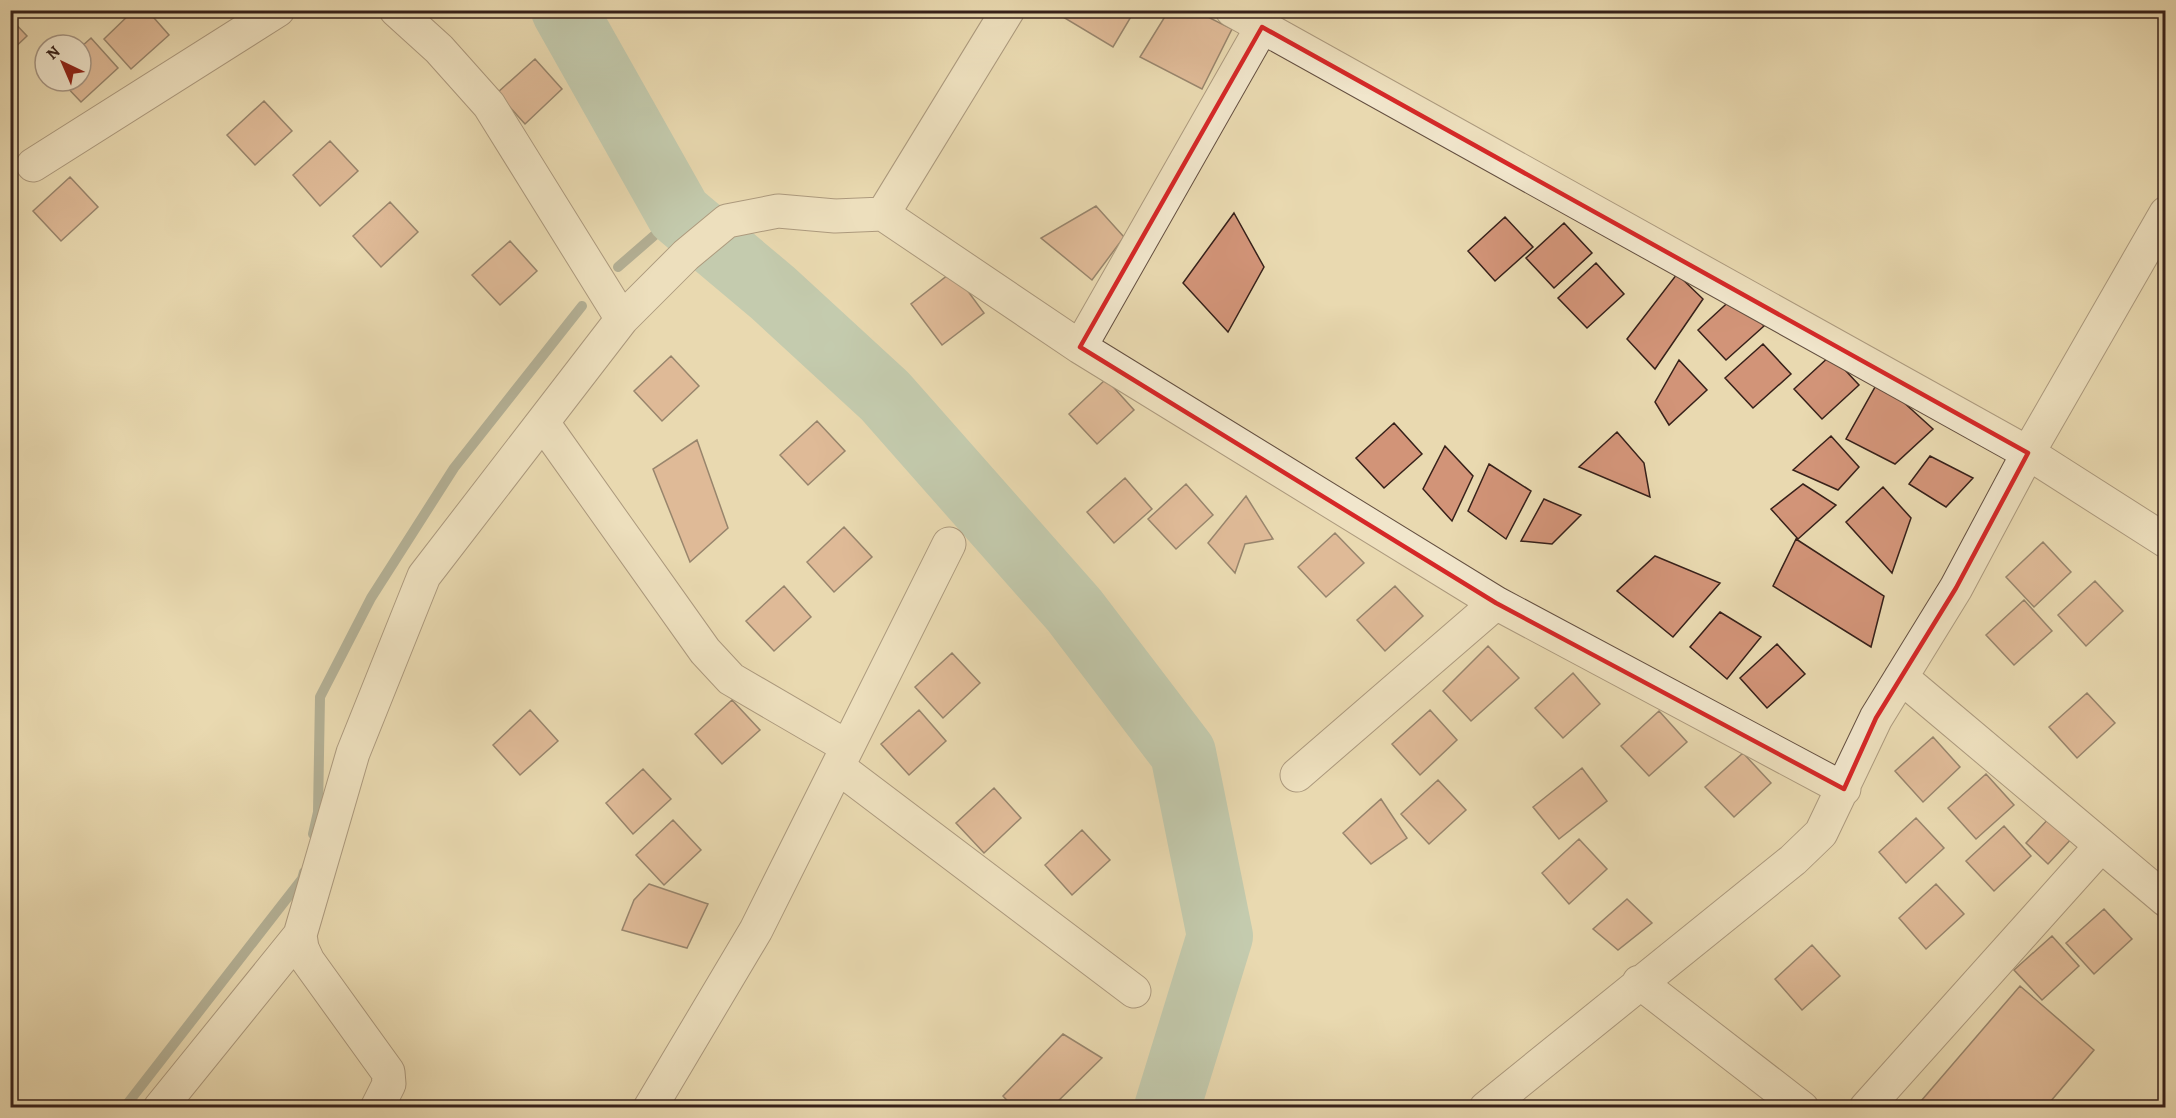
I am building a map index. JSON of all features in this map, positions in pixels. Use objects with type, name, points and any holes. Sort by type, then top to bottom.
[{"type":"street","points":[[33,165],[278,10]]},
{"type":"street","points":[[396,10],[439,49],[489,105],[622,319]]},
{"type":"street","points":[[884,214],[1008,10]]},
{"type":"street","points":[[1232,10],[2028,453],[2166,541]]},
{"type":"street","points":[[1080,347],[1262,27]]},
{"type":"street","points":[[160,1107],[300,935],[353,753],[424,576],[622,319],[686,255],[727,221],[778,211],[835,216],[884,214],[1080,347],[1496,603],[1844,789]]},
{"type":"street","points":[[1486,1107],[1793,860],[1821,834],[1876,718],[1956,588],[2028,453],[2154,253],[2166,213]]},
{"type":"street","points":[[543,423],[705,651],[731,679],[842,756],[1134,991]]},
{"type":"street","points":[[657,1104],[756,930],[949,544]]},
{"type":"street","points":[[1297,775],[1496,603]]},
{"type":"street","points":[[1901,677],[2100,847],[2166,900]]},
{"type":"street","points":[[1866,1107],[2100,847]]},
{"type":"street","points":[[300,935],[302,948],[308,961],[388,1072],[390,1084],[377,1107]]},
{"type":"street","points":[[1639,982],[1802,1107]]},
{"type":"highlighted area","points":[[1262,27],[2028,453],[1956,588],[1876,718],[1844,789],[1496,603],[1080,347]]},
{"type":"building","points":[[134,10],[147,10],[169,35],[131,69],[104,39]]},
{"type":"building","points":[[1067,10],[1135,10],[1113,47],[1063,17]]},
{"type":"building","points":[[1169,10],[1194,10],[1232,29],[1202,89],[1140,57]]},
{"type":"building","points":[[10,18],[27,36],[10,52]]},
{"type":"building","points":[[93,40],[118,68],[93,91]]},
{"type":"building","points":[[535,59],[562,89],[525,124],[497,93]]},
{"type":"building","points":[[72,93],[91,93],[81,102]]},
{"type":"building","points":[[264,101],[292,131],[255,165],[227,135]]},
{"type":"building","points":[[330,141],[358,171],[320,206],[293,175]]},
{"type":"building","points":[[70,177],[98,207],[61,241],[33,211]]},
{"type":"building","points":[[390,202],[418,232],[381,267],[353,236]]},
{"type":"building","points":[[1096,206],[1124,237],[1092,280],[1041,238]]},
{"type":"building","points":[[1234,213],[1264,267],[1228,332],[1183,283]]},
{"type":"building","points":[[1505,217],[1533,247],[1495,281],[1468,251]]},
{"type":"building","points":[[1564,223],[1592,253],[1554,288],[1526,258]]},
{"type":"building","points":[[510,241],[537,271],[500,305],[472,275]]},
{"type":"building","points":[[1596,263],[1624,294],[1587,328],[1558,298]]},
{"type":"building","points":[[953,271],[984,313],[942,345],[911,304]]},
{"type":"building","points":[[1677,274],[1703,299],[1655,369],[1627,339]]},
{"type":"building","points":[[1736,295],[1764,326],[1726,360],[1698,330]]},
{"type":"building","points":[[1763,344],[1791,374],[1753,408],[1725,378]]},
{"type":"building","points":[[1831,355],[1859,385],[1822,419],[1794,389]]},
{"type":"building","points":[[671,356],[699,386],[662,421],[634,391]]},
{"type":"building","points":[[1679,360],[1707,390],[1669,425],[1655,402]]},
{"type":"building","points":[[1106,379],[1134,410],[1097,444],[1069,414]]},
{"type":"building","points":[[1879,380],[1933,429],[1895,464],[1846,439]]},
{"type":"building","points":[[817,421],[845,451],[808,485],[780,455]]},
{"type":"building","points":[[1394,423],[1422,454],[1384,488],[1356,458]]},
{"type":"building","points":[[1617,432],[1644,463],[1650,497],[1579,467]]},
{"type":"building","points":[[1831,436],[1859,467],[1838,490],[1793,470]]},
{"type":"building","points":[[697,440],[728,528],[690,562],[653,469]]},
{"type":"building","points":[[1445,446],[1473,476],[1452,521],[1423,489]]},
{"type":"building","points":[[1930,456],[1973,478],[1946,507],[1909,484]]},
{"type":"building","points":[[1489,464],[1531,491],[1506,539],[1468,511]]},
{"type":"building","points":[[1125,478],[1152,509],[1114,543],[1087,512]]},
{"type":"building","points":[[1186,484],[1213,515],[1176,549],[1148,519]]},
{"type":"building","points":[[1803,484],[1836,505],[1798,539],[1771,509]]},
{"type":"building","points":[[1883,487],[1911,518],[1892,573],[1846,522]]},
{"type":"building","points":[[1246,496],[1273,539],[1245,544],[1235,573],[1208,543]]},
{"type":"building","points":[[1544,499],[1581,515],[1552,544],[1521,541]]},
{"type":"building","points":[[844,527],[872,557],[834,592],[807,562]]},
{"type":"building","points":[[1335,533],[1364,563],[1326,597],[1298,567]]},
{"type":"building","points":[[1796,539],[1884,596],[1871,647],[1773,586]]},
{"type":"building","points":[[2043,542],[2071,572],[2034,607],[2006,577]]},
{"type":"building","points":[[1655,556],[1720,583],[1673,637],[1617,591]]},
{"type":"building","points":[[2095,581],[2123,611],[2086,646],[2058,615]]},
{"type":"building","points":[[784,586],[811,617],[774,651],[746,621]]},
{"type":"building","points":[[1395,586],[1423,616],[1385,651],[1357,620]]},
{"type":"building","points":[[2024,600],[2052,631],[2014,665],[1986,635]]},
{"type":"building","points":[[1720,612],[1761,637],[1727,679],[1690,647]]},
{"type":"building","points":[[1777,644],[1805,674],[1767,708],[1740,678]]},
{"type":"building","points":[[1488,646],[1519,678],[1471,721],[1443,691]]},
{"type":"building","points":[[952,653],[980,683],[943,718],[915,687]]},
{"type":"building","points":[[1573,673],[1600,704],[1563,738],[1535,708]]},
{"type":"building","points":[[2087,693],[2115,723],[2077,758],[2049,727]]},
{"type":"building","points":[[732,700],[760,730],[722,764],[695,734]]},
{"type":"building","points":[[530,710],[558,741],[520,775],[493,745]]},
{"type":"building","points":[[919,710],[946,741],[909,775],[881,744]]},
{"type":"building","points":[[1430,710],[1457,740],[1420,775],[1392,744]]},
{"type":"building","points":[[1659,711],[1687,742],[1649,776],[1621,746]]},
{"type":"building","points":[[1933,737],[1960,767],[1923,802],[1895,771]]},
{"type":"building","points":[[1743,753],[1771,783],[1734,817],[1705,787]]},
{"type":"building","points":[[1582,768],[1607,801],[1559,839],[1533,807]]},
{"type":"building","points":[[643,769],[671,799],[633,834],[606,803]]},
{"type":"building","points":[[1986,774],[2014,805],[1976,839],[1948,808]]},
{"type":"building","points":[[1438,780],[1466,810],[1429,844],[1401,814]]},
{"type":"building","points":[[994,788],[1021,818],[984,853],[956,823]]},
{"type":"building","points":[[1381,799],[1407,838],[1371,864],[1343,833]]},
{"type":"building","points":[[2051,816],[2074,836],[2048,864],[2026,843]]},
{"type":"building","points":[[1916,818],[1944,848],[1906,883],[1879,852]]},
{"type":"building","points":[[673,820],[701,850],[664,885],[636,855]]},
{"type":"building","points":[[2004,826],[2031,856],[1994,891],[1966,861]]},
{"type":"building","points":[[1082,830],[1110,860],[1072,895],[1045,865]]},
{"type":"building","points":[[1579,839],[1607,869],[1569,904],[1542,873]]},
{"type":"building","points":[[649,884],[708,904],[687,948],[622,930],[634,900]]},
{"type":"building","points":[[1936,884],[1964,914],[1926,949],[1899,918]]},
{"type":"building","points":[[1627,899],[1652,923],[1618,950],[1593,929]]},
{"type":"building","points":[[2104,909],[2132,939],[2094,974],[2066,943]]},
{"type":"building","points":[[2052,936],[2079,966],[2042,1000],[2014,970]]},
{"type":"building","points":[[1812,945],[1840,976],[1802,1010],[1775,979]]},
{"type":"building","points":[[2020,986],[2094,1050],[2045,1108],[1915,1108]]},
{"type":"building","points":[[1063,1034],[1102,1058],[1051,1108],[1014,1108],[1003,1096]]},
{"type":"waterway","points":[[564,10],[679,214],[773,293],[885,396],[1074,610],[1183,753],[1220,936],[1167,1108]]},
{"type":"waterway","points":[[618,267],[679,214]]},
{"type":"waterway","points":[[313,834],[318,812],[320,697],[371,598],[454,468],[582,306]]},
{"type":"waterway","points":[[124,1108],[302,879],[304,872]]}]
